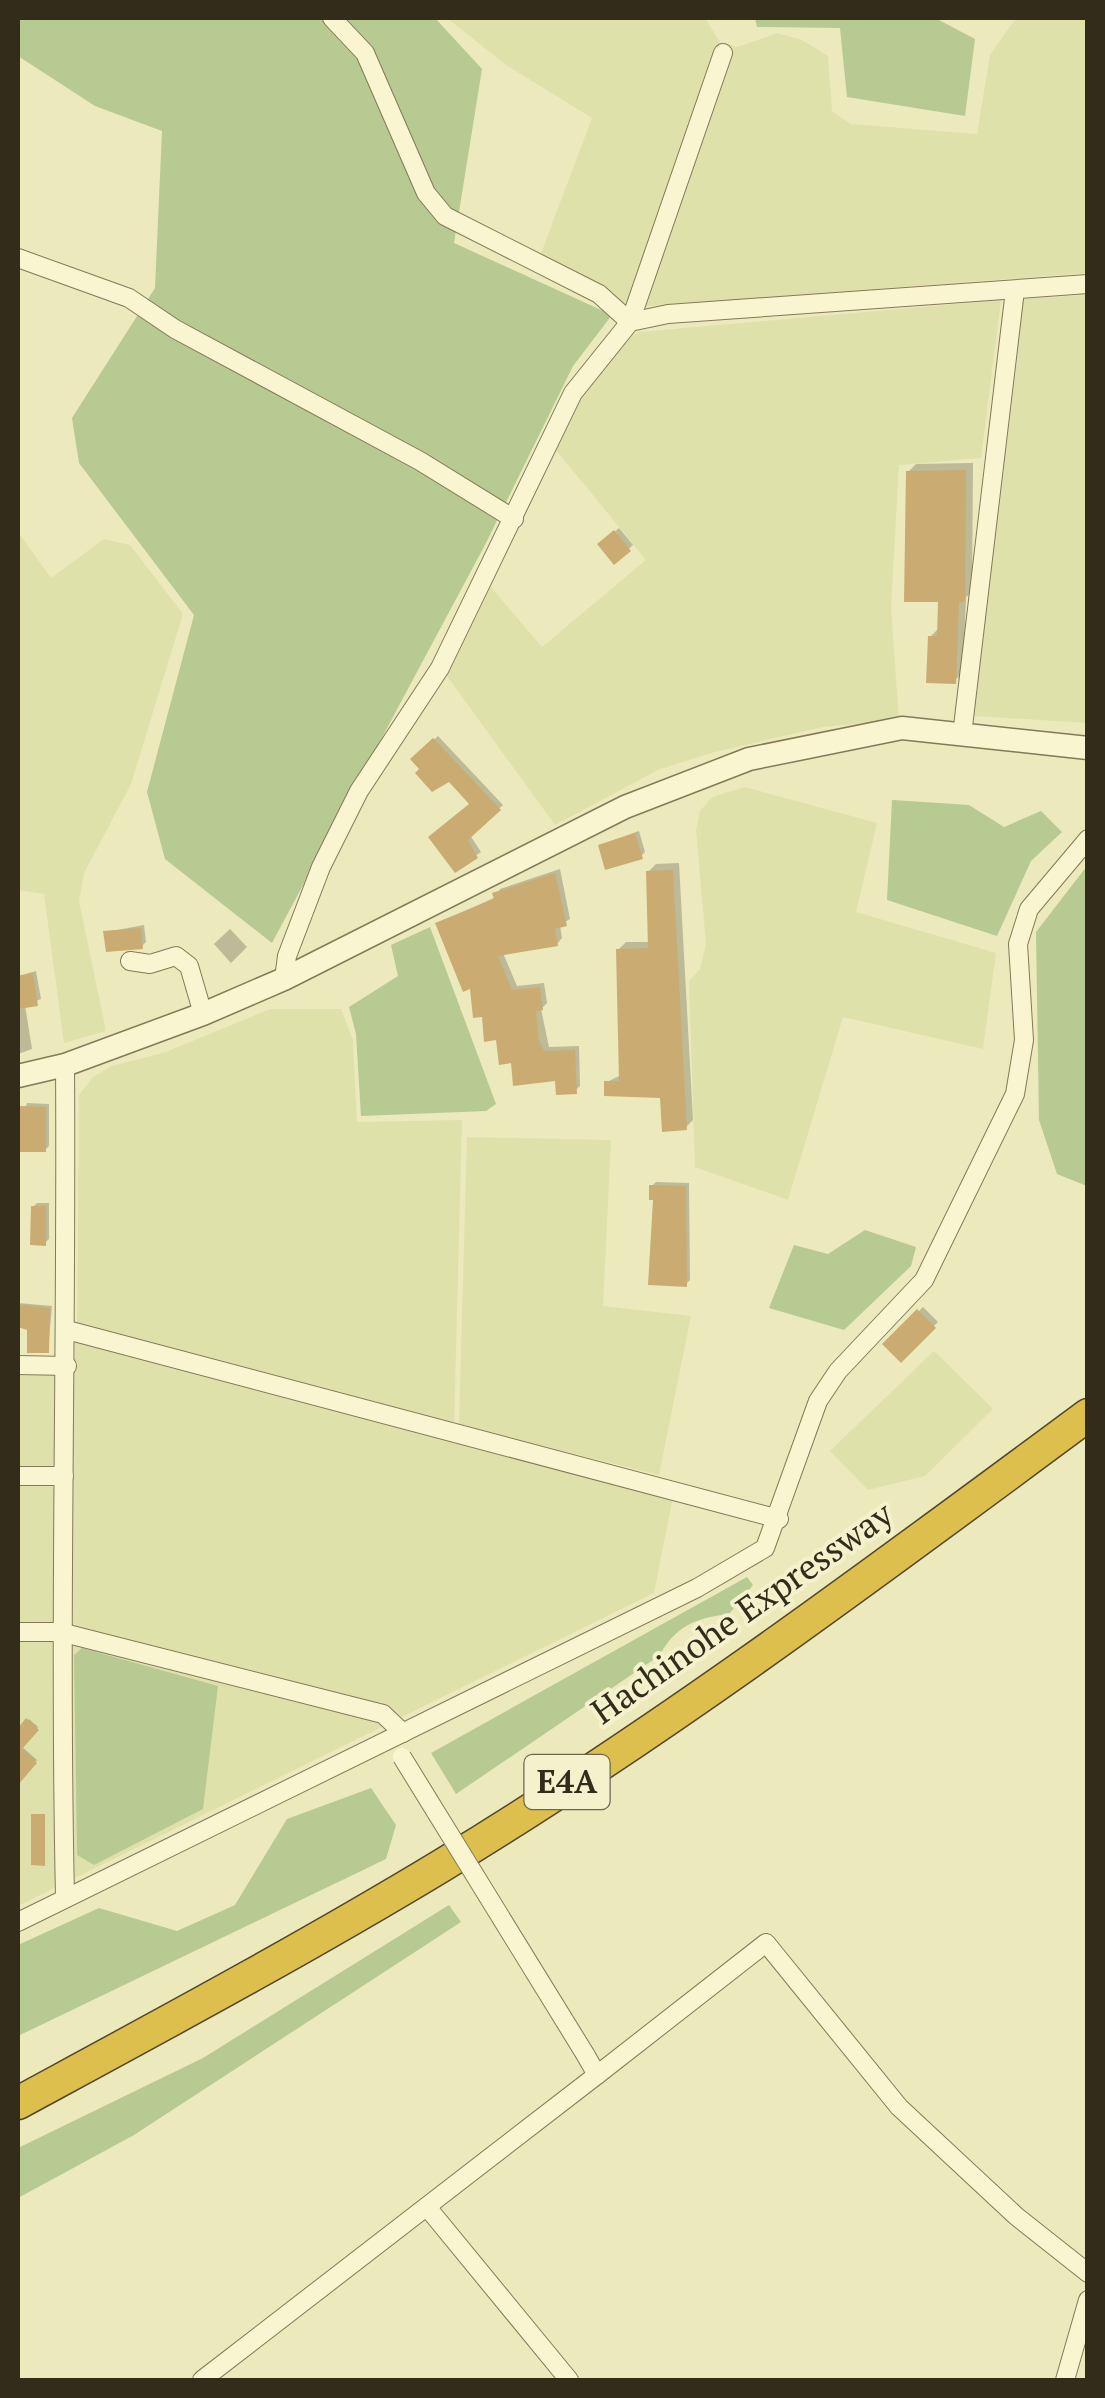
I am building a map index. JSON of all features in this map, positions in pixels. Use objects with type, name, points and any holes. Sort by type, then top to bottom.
[{"type":"highway","name":"Hachinohe Expressway","points":[[18,2102],[238,1985],[444,1864],[691,1700],[1088,1416]]},
{"type":"street","points":[[332,18],[364,53],[426,192],[444,216],[599,294],[630,322]]},
{"type":"street","points":[[284,979],[287,956],[322,867],[359,792],[440,668],[514,519],[545,444],[573,393],[630,322],[722,53]]},
{"type":"street","points":[[18,258],[129,298],[176,329],[420,461],[514,519]]},
{"type":"street","points":[[630,322],[668,314],[1088,284]]},
{"type":"street","points":[[962,735],[1015,290]]},
{"type":"street","points":[[18,1076],[64,1065],[284,979],[625,807],[748,759],[902,728],[1088,748]]},
{"type":"street","points":[[18,1922],[697,1588],[765,1548],[818,1401],[838,1371],[924,1280],[990,1151],[1014,1094],[1024,1040],[1018,944],[1029,908],[1088,839]]},
{"type":"street","points":[[130,961],[150,964],[176,956],[189,966],[202,1014]]},
{"type":"street","points":[[64,1065],[67,1366],[60,1632],[66,1896]]},
{"type":"street","points":[[67,1330],[779,1518]]},
{"type":"street","points":[[18,1365],[67,1366]]},
{"type":"street","points":[[18,1476],[64,1476]]},
{"type":"street","points":[[18,1632],[60,1632],[383,1714],[397,1736],[402,1757],[597,2075]]},
{"type":"street","points":[[202,2380],[766,1943],[898,2107],[1016,2216],[1088,2273]]},
{"type":"street","points":[[427,2207],[569,2380]]},
{"type":"street","points":[[1065,2380],[1088,2300]]},
{"type":"green space","points":[[18,18],[435,18],[482,69],[454,243],[612,315],[573,366],[486,543],[272,943],[165,859],[147,792],[194,615],[79,463],[72,418],[155,288],[162,131],[95,106],[18,56]]},
{"type":"green space","points":[[447,18],[705,18],[720,42],[738,47],[777,33],[802,40],[828,56],[832,111],[851,124],[977,134],[990,55],[1016,18],[1087,18],[1087,273],[627,308],[540,256],[592,118],[506,65]]},
{"type":"green space","points":[[755,18],[935,18],[975,39],[965,116],[847,97],[840,28],[757,27]]},
{"type":"green space","points":[[1087,295],[1087,723],[974,716],[1022,299]]},
{"type":"green space","points":[[1001,300],[981,458],[899,465],[891,608],[899,720],[823,727],[715,752],[660,769],[555,825],[447,676],[491,587],[542,647],[646,560],[556,450],[582,393],[615,347],[639,332]]},
{"type":"green space","points":[[18,532],[51,578],[104,539],[130,545],[183,614],[131,784],[84,873],[79,901],[106,1031],[64,1043],[44,894],[18,890]]},
{"type":"green space","points":[[745,787],[877,823],[856,912],[996,953],[983,1049],[843,1017],[788,1200],[695,1167],[689,981],[700,969],[706,944],[696,830],[700,811],[712,797]]},
{"type":"green space","points":[[892,800],[969,805],[1004,827],[1041,811],[1062,832],[1031,861],[997,936],[887,900]]},
{"type":"green space","points":[[1087,866],[1087,1186],[1057,1174],[1039,1120],[1036,932]]},
{"type":"green space","points":[[430,927],[496,1104],[486,1111],[361,1116],[356,1034],[349,1007],[398,976],[391,945]]},
{"type":"green space","points":[[270,1009],[341,1009],[353,1040],[357,1122],[462,1120],[454,1426],[77,1325],[79,1095],[93,1077],[112,1066],[166,1052]]},
{"type":"green space","points":[[467,1137],[611,1140],[603,1306],[691,1316],[659,1475],[459,1425]]},
{"type":"green space","points":[[865,1230],[916,1247],[911,1266],[844,1330],[769,1308],[794,1245],[828,1254]]},
{"type":"green space","points":[[75,1338],[673,1497],[654,1593],[18,1906],[18,1359],[75,1359]]},
{"type":"green space","points":[[934,1351],[993,1409],[925,1476],[868,1490],[830,1451]]},
{"type":"green space","points":[[747,1577],[753,1585],[729,1614],[688,1625],[672,1637],[659,1656],[456,1794],[431,1753]]},
{"type":"green space","points":[[82,1648],[218,1686],[203,1809],[94,1865],[77,1855],[74,1655]]},
{"type":"green space","points":[[371,1788],[396,1825],[386,1859],[18,2036],[18,1945],[99,1908],[177,1931],[235,1905],[287,1819]]},
{"type":"green space","points":[[449,1905],[461,1922],[134,2135],[18,2198],[18,2148],[203,2058]]},
{"type":"building","points":[[966,470],[965,602],[959,602],[956,684],[926,683],[928,636],[937,636],[938,602],[904,602],[906,471]]},
{"type":"building","points":[[614,530],[631,551],[614,565],[597,544]]},
{"type":"building","points":[[433,738],[501,810],[468,840],[478,858],[455,873],[428,837],[469,804],[449,782],[432,792],[415,773],[419,769],[410,759]]},
{"type":"building","points":[[635,833],[643,859],[605,870],[598,845]]},
{"type":"building","points":[[673,870],[687,1130],[662,1132],[660,1098],[604,1096],[604,1081],[619,1081],[616,949],[648,948],[646,871]]},
{"type":"building","points":[[555,873],[567,926],[555,929],[558,946],[498,956],[512,990],[540,987],[543,1010],[536,1011],[539,1040],[544,1051],[575,1050],[577,1094],[556,1095],[555,1081],[513,1086],[511,1063],[499,1065],[496,1040],[484,1042],[482,1017],[473,1018],[470,989],[463,992],[435,923],[494,899],[492,893]]},
{"type":"building","points":[[141,928],[143,949],[106,952],[103,931]]},
{"type":"building","points":[[33,973],[38,1006],[18,1009],[18,976]]},
{"type":"building","points":[[20,1106],[46,1107],[46,1152],[20,1152]]},
{"type":"building","points":[[649,1185],[686,1186],[687,1287],[648,1285],[653,1200],[649,1200]]},
{"type":"building","points":[[31,1206],[46,1206],[46,1246],[30,1245]]},
{"type":"building","points":[[18,1304],[50,1308],[49,1353],[27,1353],[27,1330],[18,1327]]},
{"type":"building","points":[[917,1309],[936,1328],[901,1363],[882,1344]]},
{"type":"building","points":[[26,1718],[39,1730],[22,1749],[37,1763],[18,1785],[18,1728]]},
{"type":"building","points":[[31,1814],[45,1814],[45,1866],[31,1865]]}]
